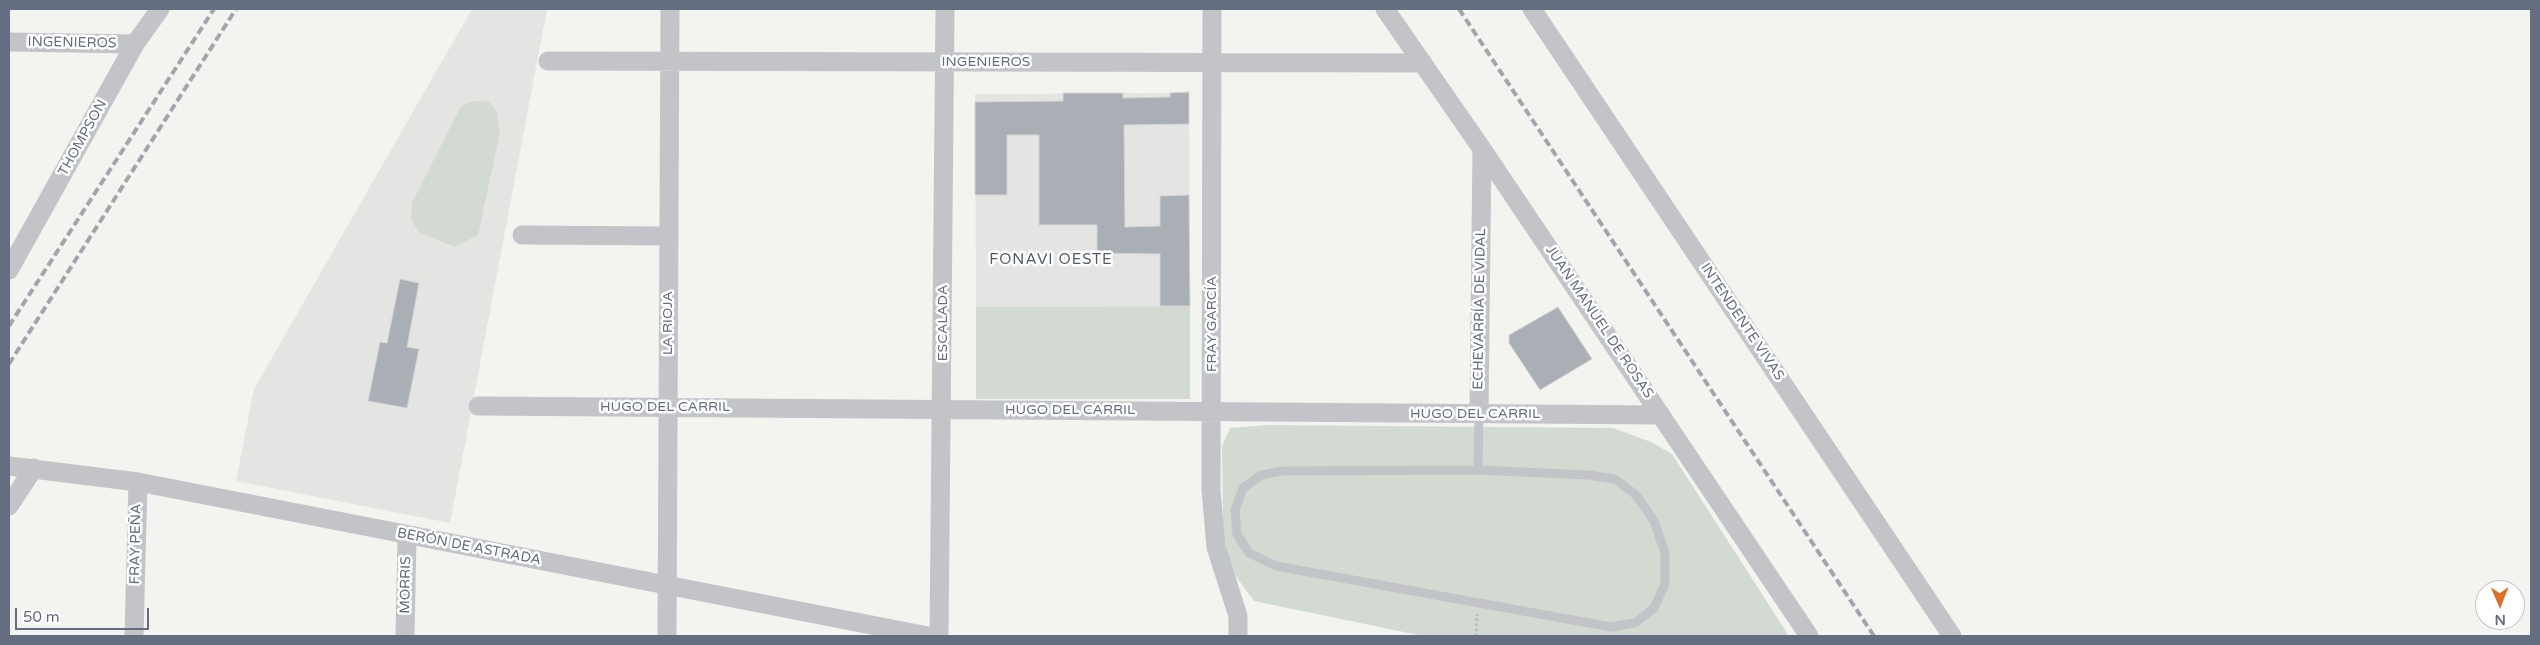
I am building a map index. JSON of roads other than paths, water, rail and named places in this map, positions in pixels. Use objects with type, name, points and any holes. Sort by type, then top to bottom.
[{"type":"street","name":"THOMPSON","points":[[9,270],[135,44],[160,9]]},
{"type":"street","name":"LA RIOJA","points":[[667,636],[670,9]]},
{"type":"street","name":"ESCALADA","points":[[940,636],[945,9]]},
{"type":"street","name":"FRAY GARCÍA","points":[[1212,9],[1211,490],[1216,547],[1238,616],[1238,636]]},
{"type":"street","name":"JUAN MANUEL DE ROSAS","points":[[1385,9],[1482,149],[1810,636]]},
{"type":"street","name":"INTENDENTE VIVAS","points":[[1532,9],[1952,636]]},
{"type":"street","name":"INGENIEROS","points":[[9,42],[135,44]]},
{"type":"street","name":"INGENIEROS","points":[[548,61],[1423,63]]},
{"type":"street","name":"ECHEVARRÍA DE VIDAL","points":[[1479,414],[1482,149]]},
{"type":"street","points":[[522,235],[669,236]]},
{"type":"street","name":"HUGO DEL CARRIL","points":[[478,406],[1661,415]]},
{"type":"street","name":"BERÓN DE ASTRADA","points":[[9,466],[138,482],[928,636]]},
{"type":"street","points":[[9,506],[34,468]]},
{"type":"street","name":"FRAY PEÑA","points":[[134,636],[138,482]]},
{"type":"street","name":"MORRIS","points":[[405,636],[407,535]]},
{"type":"lane","name":"ECHEVARRÍA DE VIDAL","points":[[1478,470],[1479,414]]},
{"type":"lane","points":[[1283,470],[1478,470],[1588,475],[1615,479],[1636,495],[1654,521],[1665,552],[1665,584],[1654,608],[1635,623],[1610,627],[1276,566],[1249,553],[1237,534],[1235,510],[1243,488],[1261,475],[1283,470]]},
{"type":"railway","points":[[9,326],[214,9]]},
{"type":"railway","points":[[9,364],[236,9]]},
{"type":"railway","points":[[1459,9],[1874,636]]},
{"type":"district","name":"FONAVI OESTE","points":[[1051,260]]}]
